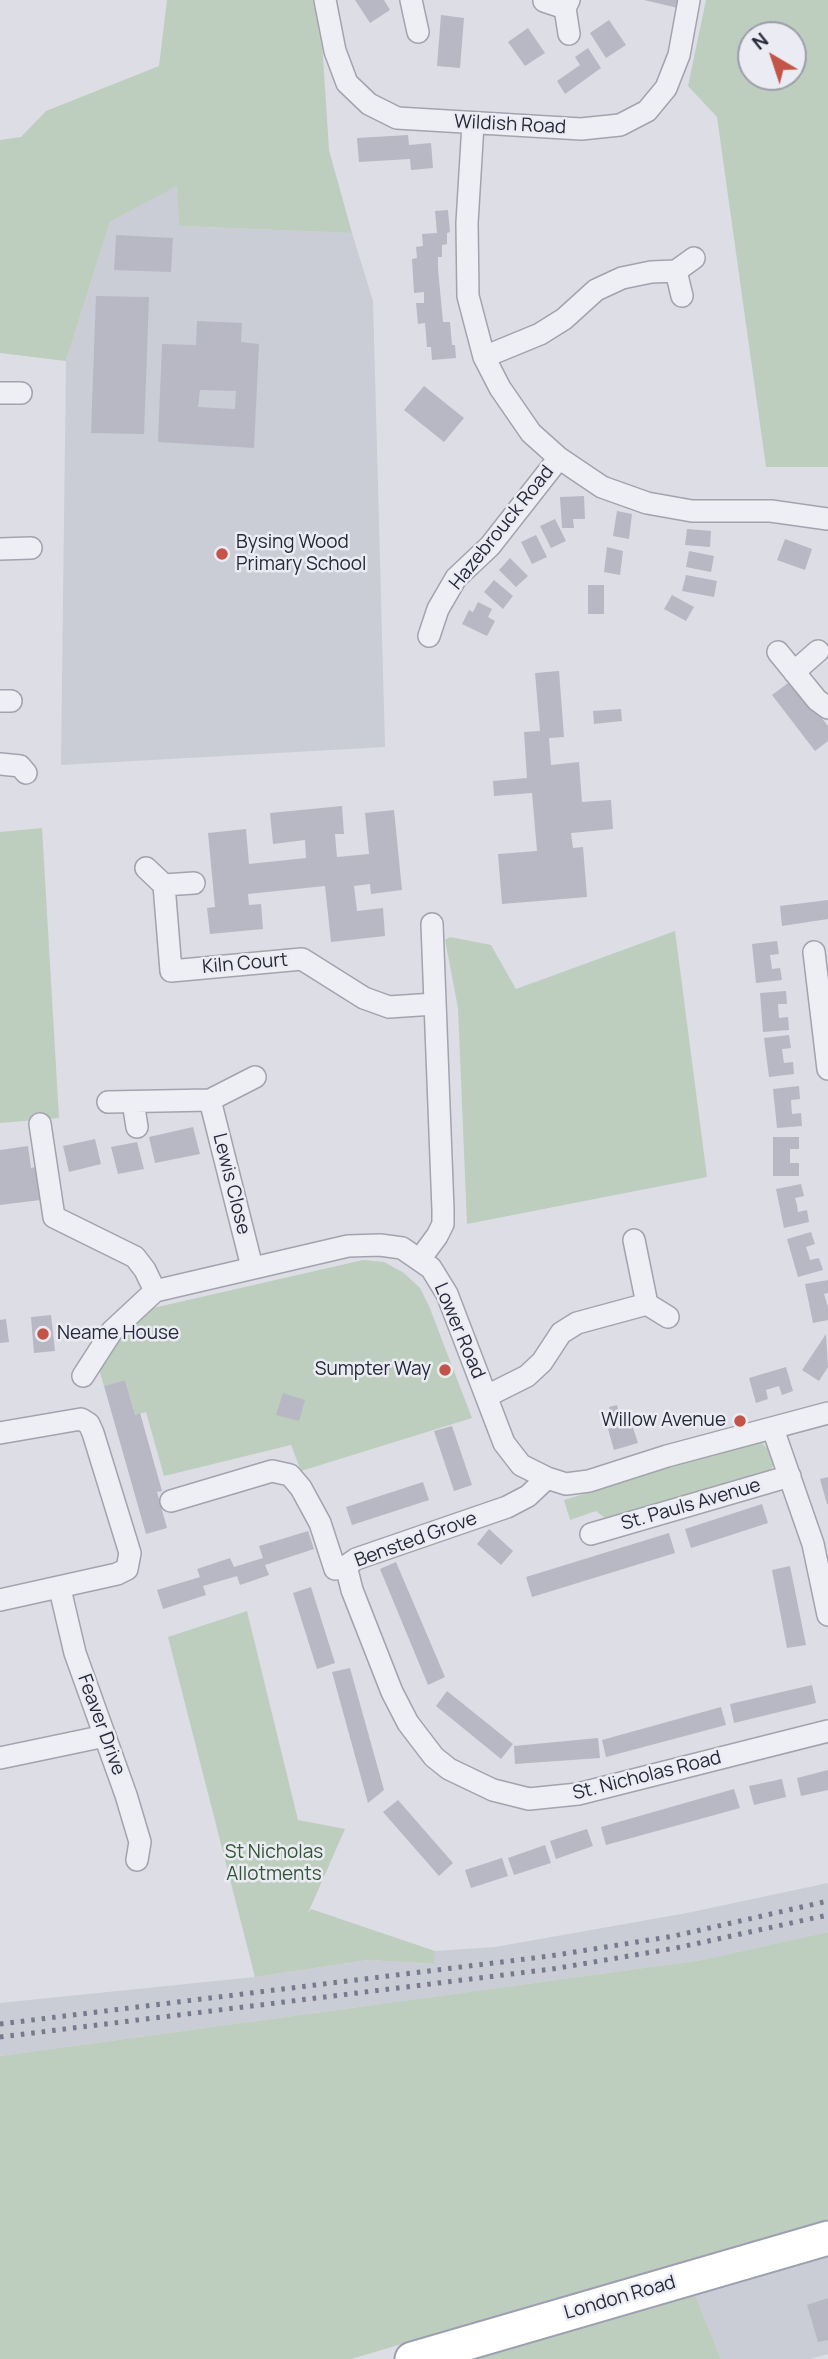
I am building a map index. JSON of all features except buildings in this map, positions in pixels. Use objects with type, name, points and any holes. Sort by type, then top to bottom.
[{"type":"main road","name":"London Road","points":[[412,2359],[828,2238]]},
{"type":"street","name":"Wildish Road","points":[[325,0],[335,51],[347,83],[369,104],[397,118],[581,129],[620,125],[647,111],[666,89],[679,55],[689,0]]},
{"type":"street","points":[[411,0],[418,32]]},
{"type":"street","points":[[544,1],[567,4],[569,34]]},
{"type":"street","name":"Hazebrouck Road","points":[[473,124],[467,223],[468,296],[484,357],[500,388],[531,433],[559,458],[602,487],[647,503],[692,511],[771,511],[828,519]]},
{"type":"street","points":[[484,357],[540,334],[564,319],[597,290],[622,278],[651,272],[676,271],[694,258]]},
{"type":"street","points":[[676,271],[682,296]]},
{"type":"street","name":"Hazebrouck Road","points":[[429,636],[438,609],[456,578],[490,546],[559,458]]},
{"type":"street","points":[[0,549],[31,548]]},
{"type":"street","points":[[794,672],[818,651]]},
{"type":"street","points":[[778,652],[817,700],[828,708]]},
{"type":"street","points":[[0,765],[20,766],[26,773]]},
{"type":"street","points":[[146,869],[164,885],[194,883]]},
{"type":"street","name":"Kiln Court","points":[[164,885],[171,971],[302,959],[364,998],[389,1006],[434,1004]]},
{"type":"street","points":[[83,1376],[112,1331],[155,1291],[348,1246],[402,1248],[420,1259],[443,1224],[432,924]]},
{"type":"street","points":[[814,952],[828,1069]]},
{"type":"street","points":[[108,1102],[210,1100],[255,1077]]},
{"type":"street","name":"Lewis Close","points":[[210,1100],[252,1267]]},
{"type":"street","points":[[133,1102],[137,1127]]},
{"type":"street","points":[[40,1124],[54,1216],[135,1257],[155,1291]]},
{"type":"street","points":[[634,1240],[648,1304],[668,1317]]},
{"type":"street","name":"Lower Road","points":[[420,1259],[431,1268],[447,1294],[504,1443],[521,1465],[547,1478],[566,1483],[589,1481],[667,1456],[828,1413]]},
{"type":"street","points":[[487,1396],[527,1376],[542,1362],[561,1333],[577,1323],[648,1304]]},
{"type":"street","points":[[0,1433],[81,1419],[89,1424],[127,1538],[130,1561],[127,1569],[117,1574],[0,1601]]},
{"type":"street","points":[[773,1429],[813,1544],[828,1615]]},
{"type":"street","name":"Bensted Grove","points":[[171,1501],[272,1471],[290,1475],[301,1488],[320,1523],[335,1569],[356,1559],[507,1507],[528,1496],[547,1478]]},
{"type":"street","name":"St. Pauls Avenue","points":[[591,1534],[790,1476]]},
{"type":"street","name":"St. Nicholas Road","points":[[346,1566],[392,1692],[408,1723],[434,1757],[449,1769],[494,1790],[529,1799],[578,1794],[828,1731]]},
{"type":"street","name":"Feaver Drive","points":[[60,1589],[75,1653],[140,1842],[137,1860]]},
{"type":"street","points":[[0,1758],[105,1736]]},
{"type":"shaded area","name":"Bysing Wood Primary School","points":[[178,185],[179,226],[352,233],[373,301],[385,747],[61,765],[66,361],[110,222]]},
{"type":"shaded area","points":[[828,1883],[828,1932],[702,1960],[0,2056],[0,2003],[255,1977],[368,1960],[433,1964],[435,1951],[495,1947],[687,1913]]},
{"type":"shaded area","points":[[828,2253],[828,2354],[810,2359],[721,2359],[694,2292]]},
{"type":"green space","points":[[167,0],[313,0],[322,42],[329,150],[352,233],[179,226],[177,186],[110,222],[66,361],[0,353],[0,140],[21,137],[46,111],[159,66]]},
{"type":"green space","points":[[706,0],[828,0],[828,467],[766,467],[717,117],[688,86]]},
{"type":"green space","points":[[42,828],[59,1118],[0,1123],[0,832]]},
{"type":"green space","points":[[675,931],[707,1177],[467,1224],[458,1008],[445,940],[450,937],[491,945],[516,989]]},
{"type":"green space","points":[[363,1260],[384,1262],[404,1273],[420,1288],[472,1418],[301,1471],[291,1445],[164,1476],[146,1412],[135,1415],[125,1380],[104,1386],[99,1369],[113,1342],[144,1311],[153,1308]]},
{"type":"green space","points":[[752,1442],[762,1443],[772,1453],[774,1464],[769,1473],[609,1521],[596,1511],[570,1520],[564,1500]]},
{"type":"green space","name":"St Nicholas Allotments","points":[[247,1611],[298,1820],[345,1829],[308,1913],[311,1909],[435,1951],[434,1964],[368,1960],[255,1977],[168,1637]]},
{"type":"green space","points":[[828,1932],[828,2219],[351,2359],[0,2359],[0,2056],[702,1960]]},
{"type":"green space","points":[[694,2292],[721,2359],[468,2359]]},
{"type":"railway","points":[[0,2024],[550,1956],[674,1936],[828,1901]]},
{"type":"railway","points":[[0,2037],[552,1969],[676,1948],[828,1915]]},
{"type":"place","name":"Bysing Wood Primary School","points":[[222,554]]},
{"type":"place","name":"Neame House","points":[[43,1334]]},
{"type":"place","name":"Sumpter Way","points":[[445,1370]]},
{"type":"place","name":"Willow Avenue","points":[[740,1421]]}]
